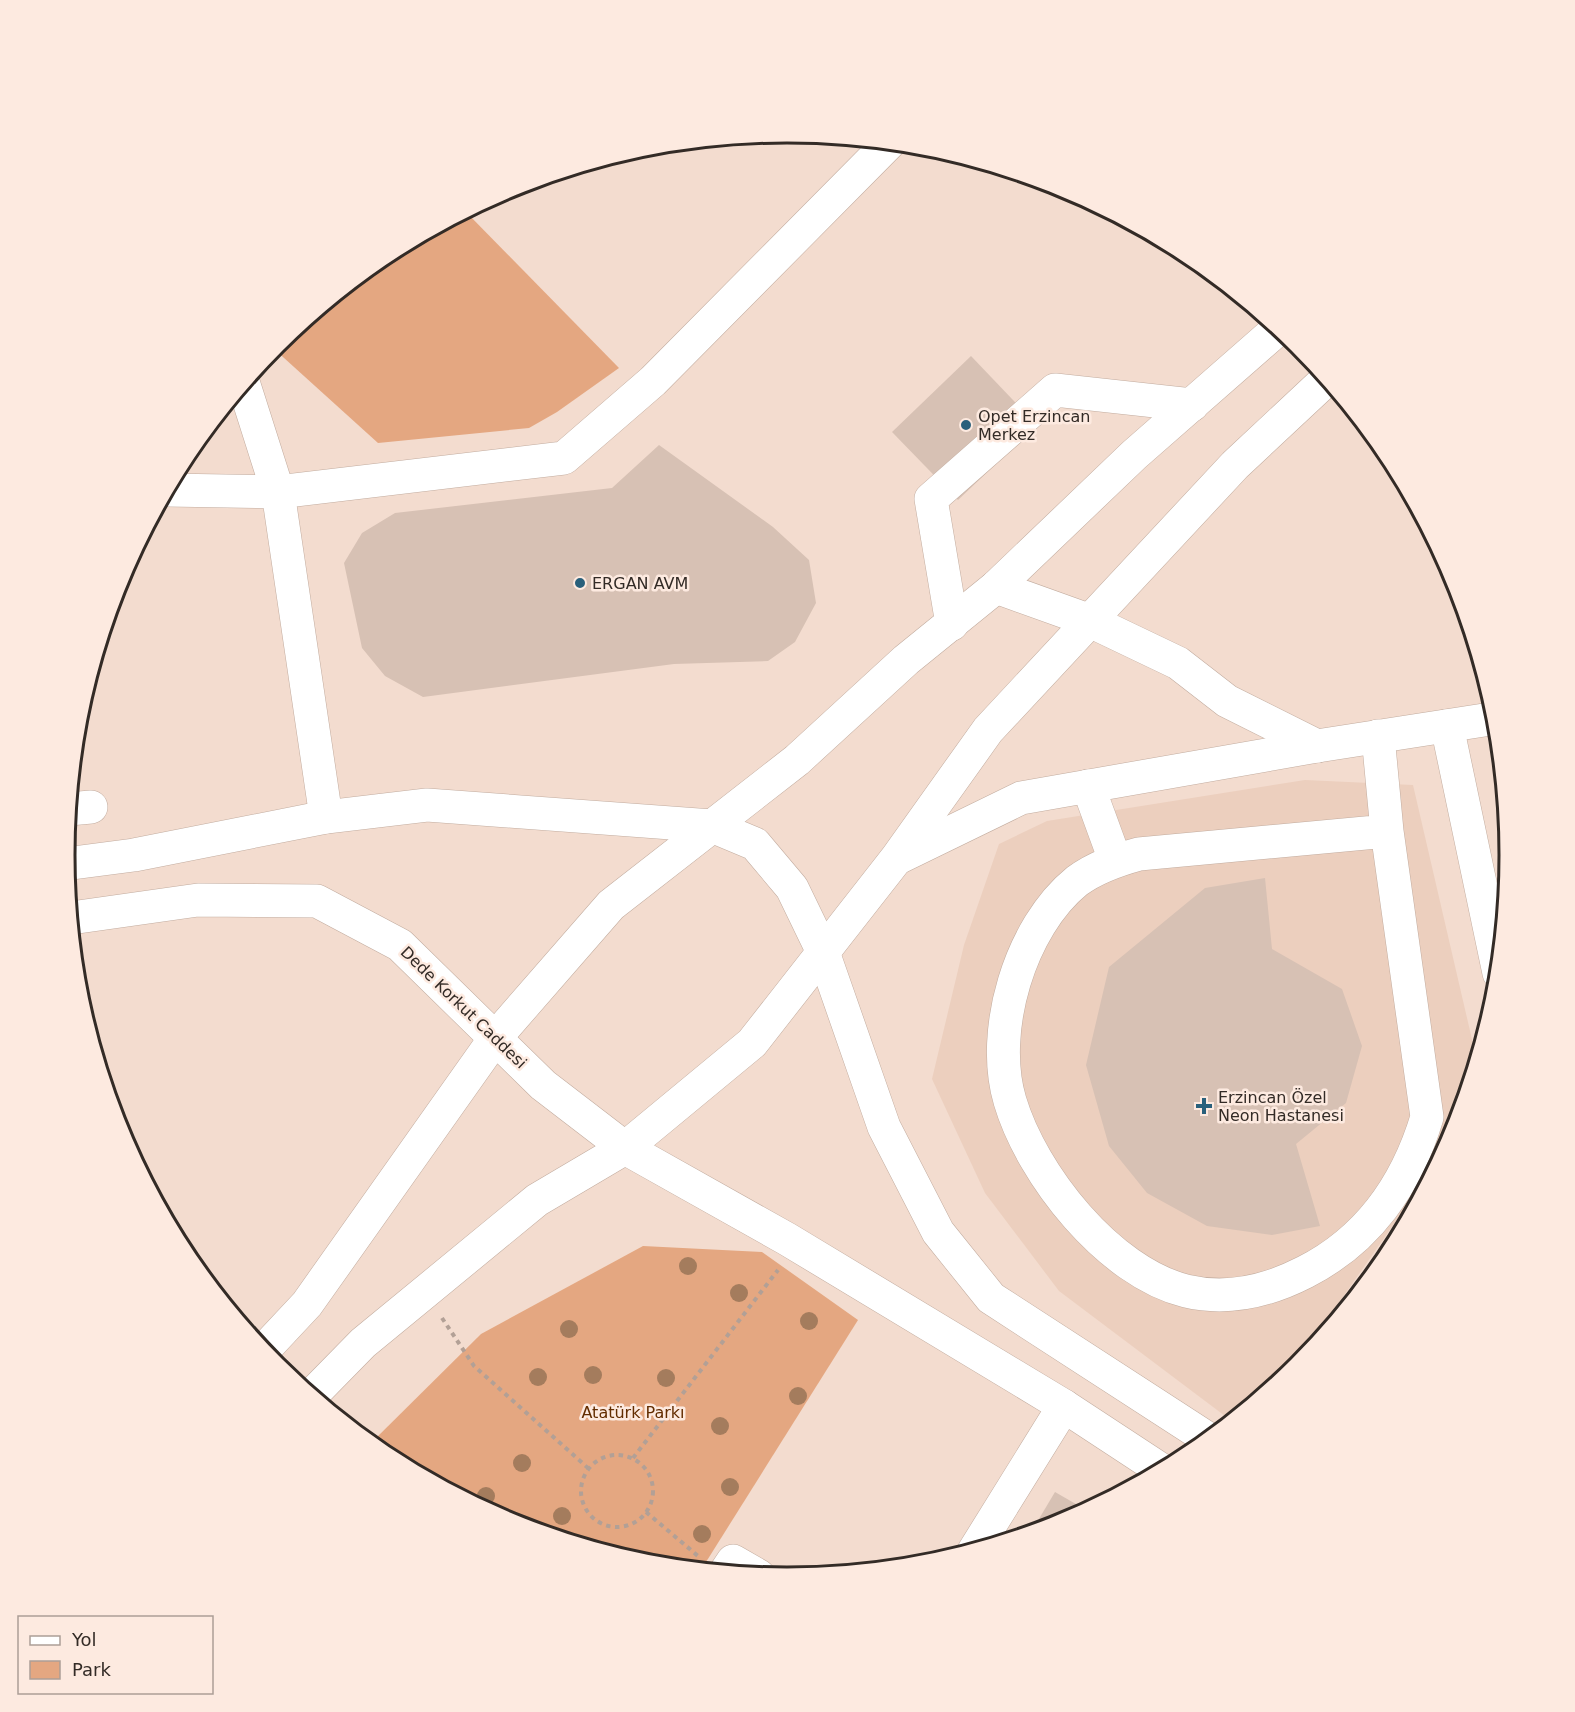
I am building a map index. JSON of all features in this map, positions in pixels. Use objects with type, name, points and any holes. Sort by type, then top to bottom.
[{"type":"main road","points":[[176,490],[278,492],[564,458],[653,381],[882,150]]},
{"type":"main road","points":[[269,1344],[308,1304],[496,1037],[611,905],[797,759],[906,660],[996,587],[1134,455],[1272,334]]},
{"type":"main road","points":[[316,1390],[363,1343],[537,1200],[626,1148],[752,1043],[896,859],[988,730],[1235,465],[1321,384]]},
{"type":"main road","points":[[952,624],[931,499],[1055,390],[1192,405]]},
{"type":"main road","points":[[246,393],[278,492],[326,817]]},
{"type":"main road","points":[[996,587],[1088,621],[1178,663],[1227,701],[1317,746]]},
{"type":"main road","points":[[896,859],[1021,798],[1317,746],[1486,720]]},
{"type":"main road","points":[[1447,726],[1494,949]]},
{"type":"main road","points":[[1378,736],[1387,831],[1427,1117],[1408,1169],[1383,1208],[1337,1253],[1314,1267],[1271,1287],[1228,1295],[1186,1291],[1146,1275],[1115,1252],[1086,1225],[1060,1195],[1040,1165],[1010,1101],[1005,1067],[1005,1034],[1009,1000],[1027,948],[1051,909],[1064,894],[1094,870],[1115,860],[1139,854],[1387,831]]},
{"type":"main road","points":[[1088,786],[1115,860]]},
{"type":"main road","points":[[75,863],[134,855],[326,817],[427,805],[712,826],[755,844],[792,888],[823,952],[884,1127],[945,1240],[991,1298],[1202,1435]]},
{"type":"main road","name":"Dede Korkut Caddesi","points":[[78,917],[198,900],[317,901],[400,945],[543,1085],[626,1148],[796,1246],[1064,1406],[1155,1466]]},
{"type":"main road","points":[[980,1542],[1064,1406]]},
{"type":"main road","points":[[716,1564],[733,1561],[743,1567]]},
{"type":"path","points":[[633,1458],[743,1319],[796,1246]]},
{"type":"path","points":[[425,1292],[474,1366],[589,1469]]},
{"type":"path","points":[[624,1455],[633,1458],[648,1471],[652,1480],[652,1500],[646,1512],[634,1523],[625,1526],[605,1525],[597,1521],[589,1514],[581,1496],[581,1487],[589,1469],[604,1457],[624,1455]]},
{"type":"path","points":[[646,1512],[710,1564]]},
{"type":"shaded area","name":"Erzincan Özel Neon Hastanesi","points":[[1305,780],[1413,785],[1474,1047],[1446,1129],[1414,1195],[1322,1328],[1257,1392],[1226,1417],[1059,1291],[985,1193],[932,1079],[964,945],[999,844],[1047,821]]},
{"type":"green space","points":[[471,217],[619,368],[557,412],[529,428],[378,443],[281,355],[318,320],[354,291],[431,239]]},
{"type":"green space","name":"Atatürk Parkı","points":[[643,1246],[762,1252],[858,1320],[705,1563],[648,1555],[558,1531],[472,1495],[431,1473],[377,1437],[481,1334]]},
{"type":"building","points":[[971,356],[1037,425],[958,500],[892,432]]},
{"type":"building","name":"ERGAN AVM","points":[[659,445],[773,527],[809,560],[816,603],[795,642],[768,661],[674,664],[423,697],[385,676],[362,648],[344,563],[362,533],[395,513],[612,488]]},
{"type":"building","points":[[1265,878],[1272,949],[1342,989],[1362,1046],[1346,1103],[1296,1144],[1320,1226],[1272,1235],[1207,1226],[1147,1193],[1109,1146],[1086,1065],[1109,967],[1205,888]]},
{"type":"building","points":[[1055,1492],[1079,1506],[1060,1514],[1036,1523]]},
{"type":"place","name":"Opet Erzincan Merkez","points":[[966,425]]},
{"type":"place","name":"ERGAN AVM","points":[[580,583]]},
{"type":"place","name":"Erzincan Özel Neon Hastanesi","points":[[1204,1106]]}]
